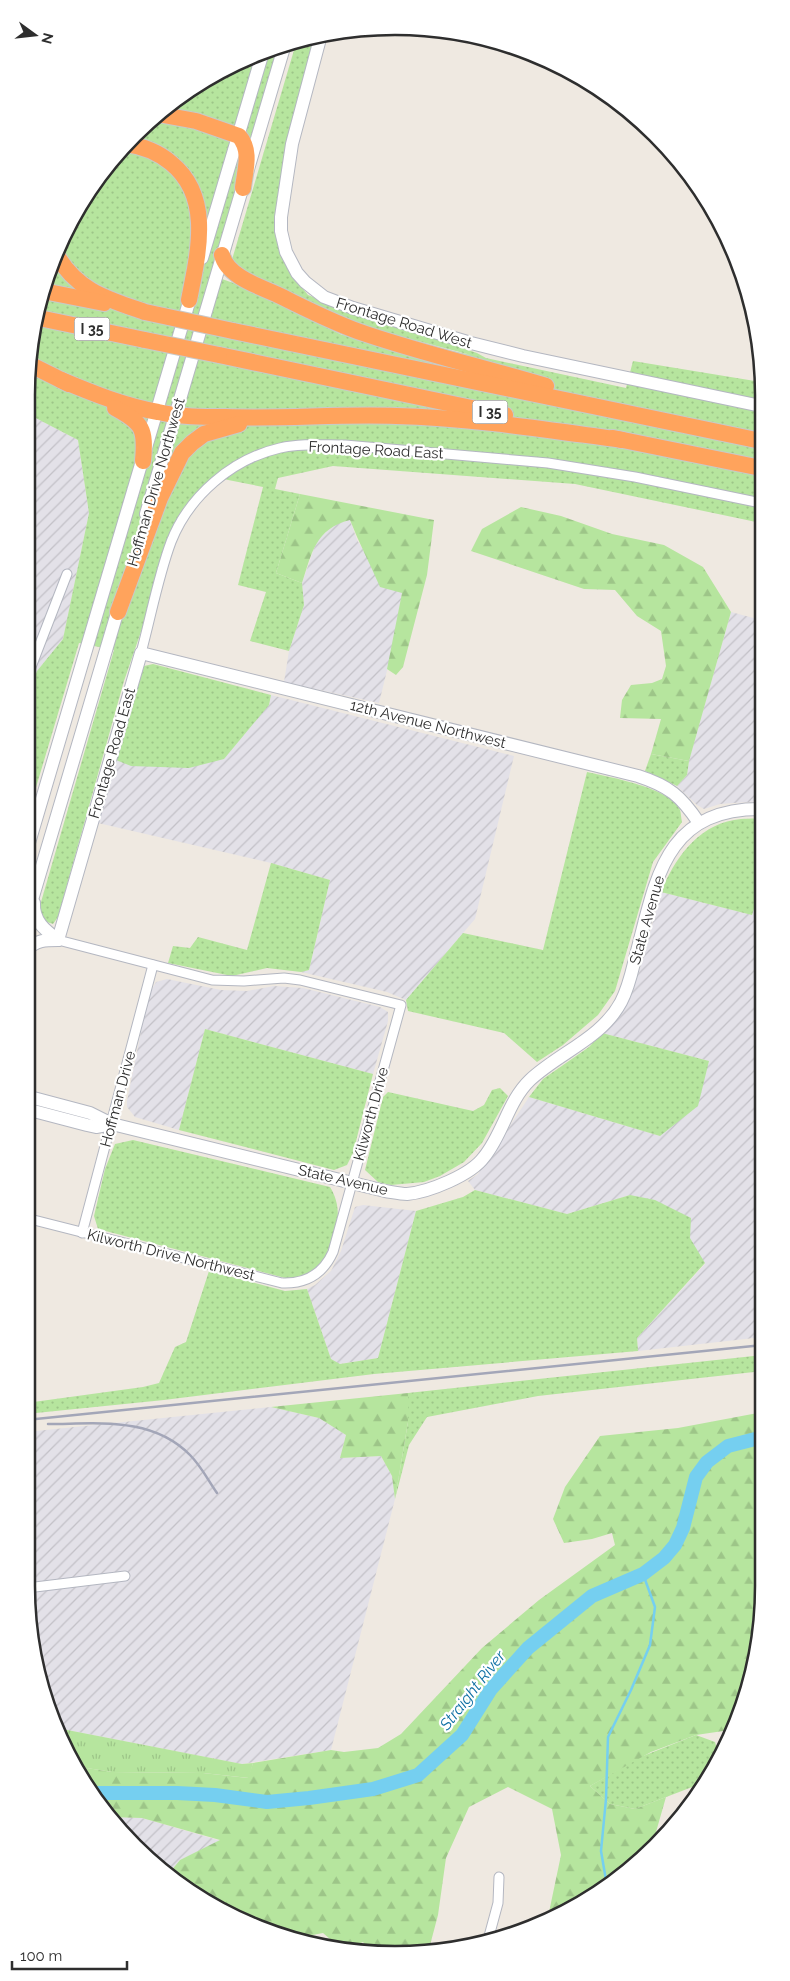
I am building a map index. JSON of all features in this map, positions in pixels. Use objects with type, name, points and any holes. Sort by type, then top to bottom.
[{"type":"highway","points":[[169,115],[178,116],[239,136],[247,153],[242,188]]},
{"type":"highway","points":[[135,146],[145,148],[166,159],[176,167],[192,188],[197,201],[200,236],[189,300]]},
{"type":"highway","points":[[222,255],[225,264],[234,272],[267,290],[340,324],[394,343],[641,415]]},
{"type":"highway","points":[[60,261],[68,273],[90,290],[105,299],[145,312]]},
{"type":"highway","name":"I 35","points":[[50,292],[755,440]]},
{"type":"highway","name":"I 35","points":[[43,319],[755,467]]},
{"type":"highway","points":[[36,368],[132,417],[144,432],[143,460]]},
{"type":"highway","points":[[61,380],[112,400],[156,412],[277,418],[361,416],[435,418],[506,424],[622,440]]},
{"type":"highway","points":[[118,612],[160,498],[182,453],[204,434],[217,429],[277,418]]},
{"type":"street","name":"Frontage Road West","points":[[319,43],[292,144],[281,217],[281,231],[286,252],[297,273],[305,282],[324,297],[378,316],[484,347],[755,405]]},
{"type":"street","name":"Hoffman Drive Northwest","points":[[35,892],[282,53]]},
{"type":"street","name":"Hoffman Drive Northwest","points":[[35,824],[262,60]]},
{"type":"street","name":"Frontage Road East","points":[[54,940],[141,653],[168,552],[178,526],[186,512],[226,472],[261,454],[281,448],[320,444],[345,445],[548,463],[635,477],[755,502]]},
{"type":"street","points":[[35,657],[67,574]]},
{"type":"street","name":"12th Avenue Northwest","points":[[141,653],[638,776],[658,783],[674,792],[688,806],[699,823]]},
{"type":"street","name":"State Avenue","points":[[112,1124],[384,1191],[407,1194],[445,1183],[466,1172],[484,1158],[517,1096],[528,1082],[547,1065],[587,1040],[608,1020],[620,1003],[628,986],[656,881],[671,849],[699,823],[726,813],[755,809]]},
{"type":"street","points":[[35,827],[38,815]]},
{"type":"street","points":[[35,910],[38,921],[54,940]]},
{"type":"street","points":[[35,937],[153,965]]},
{"type":"street","points":[[35,943],[41,940],[54,940]]},
{"type":"street","name":"Kilworth Drive","points":[[153,965],[212,980],[228,982],[268,978],[300,980],[401,1005],[333,1252],[324,1268],[315,1275]]},
{"type":"street","name":"Hoffman Drive","points":[[82,1233],[153,965]]},
{"type":"street","points":[[35,1098],[90,1113],[112,1124]]},
{"type":"street","points":[[35,1112],[96,1127],[112,1124]]},
{"type":"street","name":"Kilworth Drive Northwest","points":[[35,1220],[282,1283],[301,1282],[315,1275]]},
{"type":"street","points":[[35,1587],[125,1576]]},
{"type":"street","points":[[490,1933],[498,1903],[499,1877]]},
{"type":"shaded area","points":[[35,418],[78,440],[89,513],[63,639],[35,676]]},
{"type":"shaded area","points":[[350,520],[357,540],[367,556],[402,593],[393,646],[379,703],[284,682],[289,651],[304,605],[302,583],[317,540],[335,524]]},
{"type":"shaded area","points":[[731,612],[755,618],[755,802],[720,804],[704,809],[697,805],[677,786],[687,775],[689,760]]},
{"type":"shaded area","points":[[271,695],[514,756],[475,919],[406,1000],[387,992],[301,972],[309,970],[330,880],[271,863],[98,823],[116,760],[269,705]]},
{"type":"shaded area","points":[[661,892],[752,915],[755,905],[755,1338],[638,1351],[637,1338],[705,1264],[630,1195],[567,1214],[475,1190],[468,1181],[478,1174],[529,1097],[660,1136],[709,1061],[602,1033],[625,1004],[639,972]]},
{"type":"shaded area","points":[[167,979],[221,990],[247,991],[274,986],[303,988],[380,1007],[388,1012],[388,1021],[373,1074],[205,1029],[179,1130],[135,1117],[127,1107],[127,1101],[148,997],[156,982]]},
{"type":"shaded area","points":[[363,1205],[416,1211],[378,1358],[339,1364],[331,1359],[307,1289],[315,1285],[331,1271],[341,1251],[355,1207]]},
{"type":"shaded area","points":[[271,1407],[319,1418],[346,1435],[340,1458],[381,1456],[392,1476],[395,1499],[331,1750],[242,1764],[65,1729],[47,1679],[38,1633],[35,1586],[35,1431]]},
{"type":"shaded area","points":[[119,1817],[142,1818],[221,1841],[180,1860],[172,1869],[140,1841]]},
{"type":"green space","points":[[313,45],[285,147],[282,181],[291,274],[308,295],[341,308],[477,353],[486,358],[626,388],[633,361],[754,381],[755,522],[575,484],[333,466],[278,478],[275,489],[300,494],[276,573],[302,583],[304,605],[289,651],[250,641],[266,592],[238,585],[263,487],[213,477],[184,507],[124,681],[58,917],[53,924],[44,921],[39,909],[114,650],[79,643],[35,791],[35,676],[63,639],[89,513],[78,440],[35,418],[36,371],[38,348],[47,302],[62,257],[83,215],[109,176],[140,140],[176,109],[215,83],[236,72],[257,62],[288,51],[240,211],[231,251],[222,279],[256,291],[265,298],[342,335],[400,340],[471,355],[338,320],[287,302],[231,263],[294,49]]},
{"type":"green space","points":[[300,494],[434,520],[427,575],[403,667],[396,675],[387,669],[402,593],[380,587],[350,520],[329,529],[322,536],[312,552],[302,583],[276,573]]},
{"type":"green space","points":[[521,507],[561,516],[612,534],[664,545],[703,567],[731,612],[689,761],[651,754],[661,719],[620,718],[622,700],[631,685],[652,683],[662,679],[666,666],[661,631],[637,616],[615,590],[584,589],[471,551],[482,529]]},
{"type":"green space","points":[[153,664],[271,695],[269,705],[224,759],[189,768],[131,766],[116,760],[144,666]]},
{"type":"green space","points":[[651,754],[689,761],[687,775],[677,786],[645,771]]},
{"type":"green space","points":[[587,772],[624,780],[665,795],[675,802],[680,810],[682,822],[653,862],[615,991],[598,1015],[563,1045],[537,1062],[504,1033],[408,1011],[406,1000],[463,933],[543,950]]},
{"type":"green space","points":[[755,818],[755,905],[752,915],[661,892],[680,857],[698,837],[709,829],[737,819]]},
{"type":"green space","points":[[271,863],[330,880],[309,970],[301,972],[267,968],[232,976],[168,963],[173,946],[190,948],[198,937],[247,950]]},
{"type":"green space","points":[[205,1029],[373,1074],[353,1153],[347,1165],[334,1170],[179,1130]]},
{"type":"green space","points":[[602,1033],[709,1061],[698,1106],[660,1136],[529,1097],[543,1079],[589,1047]]},
{"type":"green space","points":[[500,1088],[508,1096],[482,1143],[464,1162],[440,1176],[424,1182],[391,1185],[378,1182],[365,1170],[383,1097],[388,1092],[473,1111],[484,1105],[492,1090]]},
{"type":"green space","points":[[133,1140],[330,1187],[337,1203],[338,1218],[334,1234],[322,1263],[310,1273],[289,1279],[98,1229],[94,1216],[105,1169],[115,1144]]},
{"type":"green space","points":[[475,1190],[567,1214],[630,1195],[655,1200],[691,1218],[690,1238],[705,1263],[637,1338],[638,1351],[374,1374],[164,1400],[35,1413],[35,1402],[143,1387],[159,1383],[175,1347],[186,1342],[209,1271],[285,1291],[307,1289],[331,1359],[340,1364],[378,1358],[416,1211],[463,1197]]},
{"type":"green space","points":[[755,1356],[755,1372],[538,1396],[427,1417],[409,1445],[395,1499],[408,1422],[408,1393]]},
{"type":"green space","points":[[408,1393],[408,1422],[395,1499],[392,1476],[381,1456],[340,1458],[346,1435],[319,1418],[271,1407]]},
{"type":"green space","points":[[755,1414],[754,1610],[752,1633],[743,1679],[725,1731],[696,1735],[651,1752],[590,1786],[610,1804],[635,1809],[666,1797],[656,1834],[650,1841],[614,1872],[575,1898],[549,1911],[561,1855],[552,1809],[508,1787],[469,1807],[446,1858],[438,1915],[430,1944],[371,1945],[365,1944],[363,1942],[359,1944],[331,1940],[323,1933],[309,1936],[302,1934],[257,1919],[236,1909],[215,1898],[176,1872],[172,1869],[180,1860],[220,1840],[142,1818],[119,1817],[84,1768],[112,1772],[203,1773],[248,1778],[253,1763],[331,1750],[344,1752],[378,1748],[401,1734],[482,1648],[539,1600],[615,1545],[612,1533],[592,1539],[564,1543],[553,1519],[565,1487],[600,1436],[678,1428]]},
{"type":"green space","points":[[65,1729],[242,1764],[253,1763],[249,1778],[203,1773],[112,1772],[84,1768]]},
{"type":"green space","points":[[696,1735],[715,1742],[717,1748],[694,1786],[635,1809],[610,1804],[590,1786],[638,1758]]},
{"type":"waterway","name":"Straight River","points":[[101,1793],[215,1795],[267,1802],[373,1789],[418,1775],[462,1735],[491,1689],[528,1648],[592,1596],[643,1574],[664,1558],[675,1545],[683,1528],[696,1477],[707,1462],[728,1446],[755,1439]]},
{"type":"waterway","points":[[606,1878],[601,1851],[606,1799],[608,1737],[650,1645],[655,1607],[643,1574]]},
{"type":"railway","points":[[35,1419],[755,1346]]},
{"type":"railway","points":[[48,1424],[123,1425],[159,1434],[175,1442],[190,1455],[217,1493]]}]
